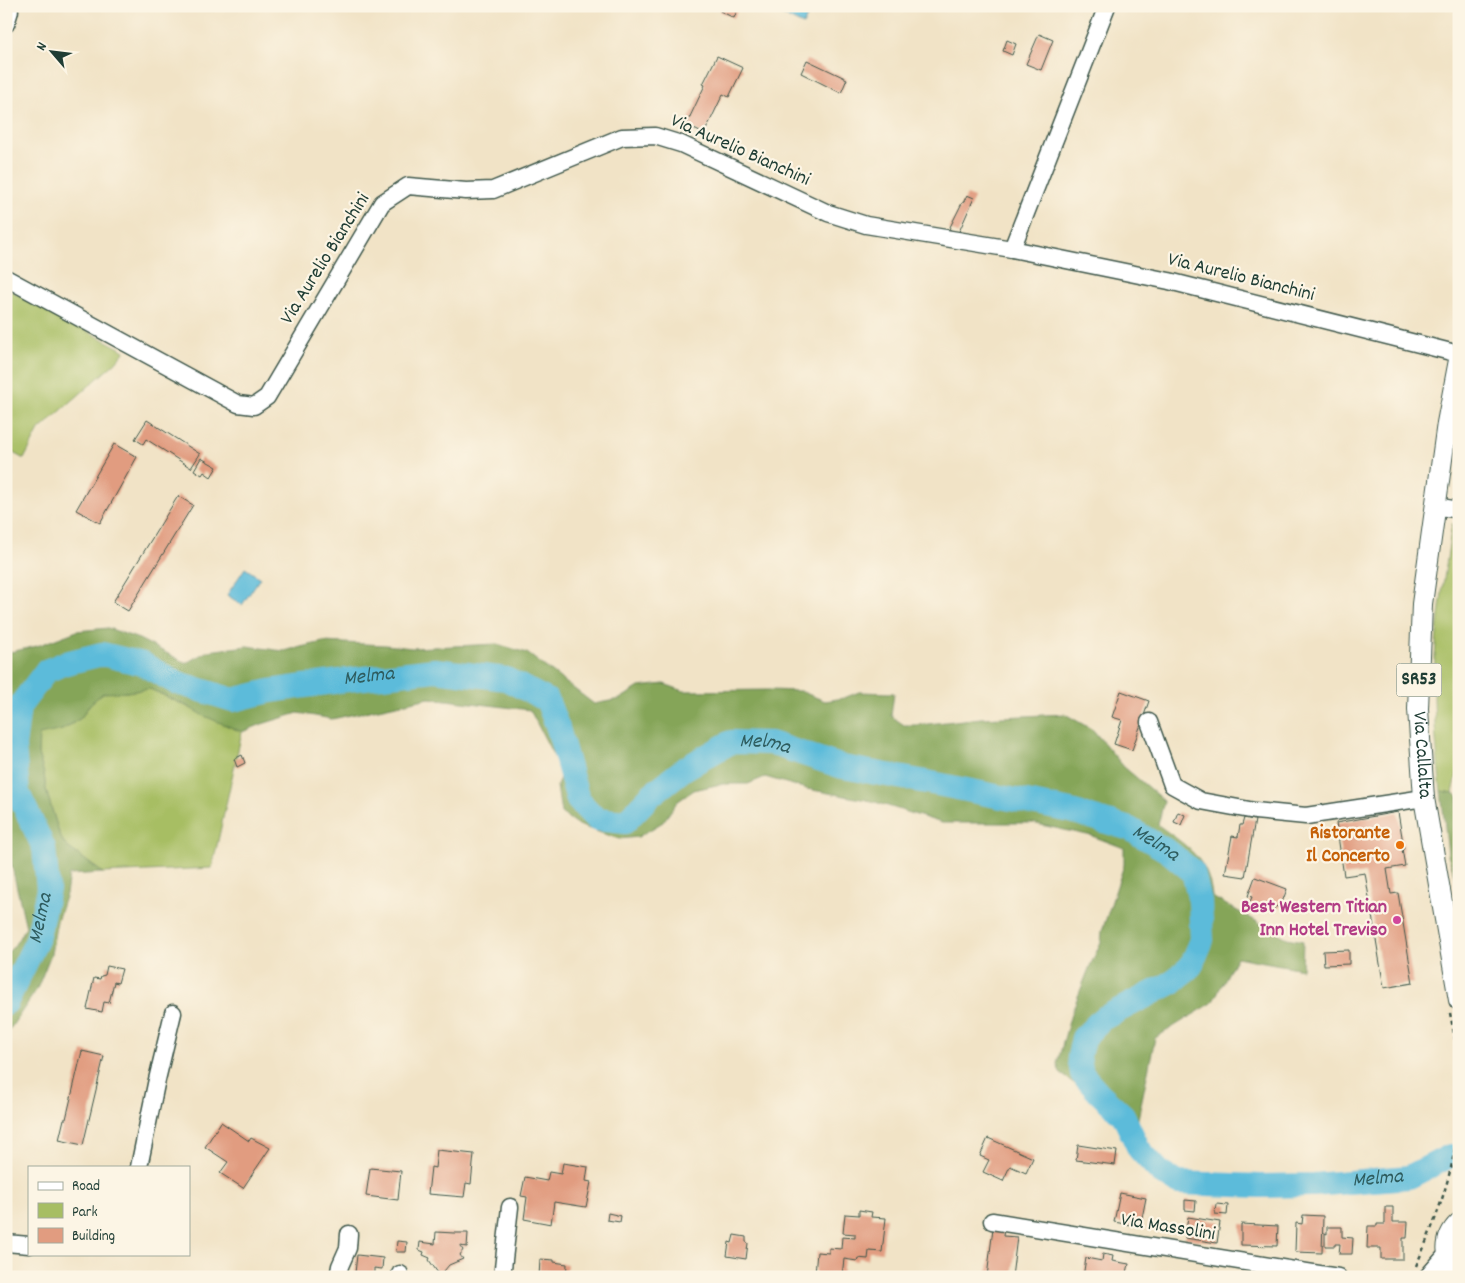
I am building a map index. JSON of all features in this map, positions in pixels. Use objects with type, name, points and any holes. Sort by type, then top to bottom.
[{"type":"main road","name":"Via Callalta","points":[[1459,360],[1447,422],[1422,604],[1418,709],[1424,798],[1454,948],[1459,1000]]},
{"type":"main road","points":[[1459,1223],[1448,1240],[1447,1254],[1452,1266],[1459,1275]]},
{"type":"street","points":[[1012,249],[1106,6]]},
{"type":"street","name":"Via Aurelio Bianchini","points":[[6,278],[238,404],[254,406],[267,397],[382,203],[408,186],[466,191],[493,190],[622,137],[655,136],[682,144],[828,214],[866,225],[1012,249],[1169,282],[1459,354]]},
{"type":"street","points":[[1435,506],[1459,510]]},
{"type":"street","points":[[1149,722],[1172,785],[1201,802],[1306,816],[1424,798]]},
{"type":"street","points":[[139,1166],[173,1014]]},
{"type":"street","points":[[502,1277],[510,1207]]},
{"type":"street","name":"Via Massolini","points":[[992,1220],[1338,1277]]},
{"type":"street","points":[[338,1277],[340,1266],[348,1248],[349,1234]]},
{"type":"street","points":[[6,1243],[28,1245]]},
{"type":"street","points":[[1427,1277],[1447,1254]]},
{"type":"street","points":[[1455,1277],[1459,1275]]},
{"type":"path","points":[[1402,1277],[1404,1274],[1413,1274],[1429,1238],[1451,1167],[1459,1122]]},
{"type":"path","points":[[1451,1167],[1457,1168]]},
{"type":"green space","points":[[6,288],[125,351],[115,363],[39,430],[24,459],[6,449]]},
{"type":"green space","points":[[1452,524],[1459,525],[1459,626],[1456,644],[1455,728],[1459,729],[1459,765],[1453,793],[1441,791],[1434,708],[1438,623]]},
{"type":"green space","points":[[108,628],[139,639],[186,663],[208,651],[247,646],[283,651],[323,642],[412,648],[497,644],[527,653],[594,704],[620,699],[639,687],[664,684],[684,691],[800,691],[825,701],[844,698],[859,692],[894,693],[891,716],[904,725],[981,718],[1065,714],[1093,730],[1124,767],[1164,801],[1158,825],[1187,847],[1201,863],[1210,884],[1212,897],[1287,938],[1303,941],[1302,969],[1237,957],[1212,1003],[1155,1038],[1132,1147],[1115,1111],[1060,1073],[1057,1064],[1071,1014],[1101,942],[1102,931],[1124,865],[1124,848],[1092,836],[1032,823],[942,823],[872,801],[807,789],[765,777],[748,784],[721,784],[694,790],[677,802],[663,822],[638,837],[619,839],[578,825],[561,813],[557,786],[562,772],[530,710],[429,698],[332,719],[298,713],[242,732],[202,715],[150,689],[103,693],[90,704],[81,718],[62,730],[39,735],[38,754],[44,774],[46,790],[60,836],[66,846],[103,873],[69,875],[51,954],[37,989],[6,1035],[6,954],[14,946],[26,927],[6,841],[6,653],[37,646],[77,631]]},
{"type":"green space","points":[[150,689],[242,732],[212,868],[103,873],[66,846],[60,836],[46,790],[44,774],[38,754],[39,734],[62,730],[81,718],[90,704],[103,692]]},
{"type":"green space","points":[[1441,791],[1453,793],[1459,797],[1459,891],[1448,854]]},
{"type":"water","points":[[764,6],[812,6],[803,25]]},
{"type":"water","points":[[245,568],[260,578],[242,605],[227,595]]},
{"type":"building","points":[[722,6],[739,6],[734,18],[720,11]]},
{"type":"building","points":[[1039,34],[1053,40],[1041,70],[1026,64]]},
{"type":"building","points":[[1007,40],[1016,44],[1012,55],[1003,51]]},
{"type":"building","points":[[717,56],[743,68],[729,97],[723,94],[704,134],[686,125]]},
{"type":"building","points":[[807,60],[847,79],[841,93],[801,73]]},
{"type":"building","points":[[967,195],[974,198],[958,234],[949,229]]},
{"type":"building","points":[[147,420],[200,454],[191,468],[146,439],[143,444],[135,439]]},
{"type":"building","points":[[114,444],[137,457],[100,523],[76,510]]},
{"type":"building","points":[[201,458],[217,467],[211,477],[204,472],[202,475],[194,470]]},
{"type":"building","points":[[178,496],[193,505],[128,611],[113,602]]},
{"type":"building","points":[[1121,691],[1149,701],[1132,750],[1114,744],[1122,720],[1112,717]]},
{"type":"building","points":[[242,755],[245,763],[237,767],[234,759]]},
{"type":"building","points":[[1178,812],[1185,815],[1181,825],[1174,822]]},
{"type":"building","points":[[1398,812],[1405,866],[1387,869],[1391,894],[1398,893],[1413,983],[1384,988],[1365,873],[1344,876],[1336,823]]},
{"type":"building","points":[[1244,818],[1255,820],[1245,877],[1225,874],[1232,836],[1238,837],[1240,825],[1242,825]]},
{"type":"building","points":[[1255,877],[1287,889],[1280,908],[1275,906],[1273,912],[1249,904],[1252,897],[1248,896]]},
{"type":"building","points":[[1349,950],[1349,964],[1324,965],[1323,951]]},
{"type":"building","points":[[107,966],[122,969],[118,983],[114,982],[109,1003],[104,1002],[102,1012],[87,1009],[94,978],[100,979],[101,976],[105,975]]},
{"type":"building","points":[[82,1051],[104,1056],[83,1145],[59,1140],[64,1119],[66,1119]]},
{"type":"building","points":[[221,1122],[249,1141],[251,1138],[270,1148],[243,1188],[220,1173],[228,1162],[205,1147]]},
{"type":"building","points":[[988,1138],[1033,1158],[1026,1173],[1010,1166],[1003,1181],[983,1172],[989,1160],[980,1156]]},
{"type":"building","points":[[1078,1145],[1117,1151],[1115,1165],[1076,1160]]},
{"type":"building","points":[[437,1150],[474,1154],[471,1184],[466,1183],[464,1197],[428,1194],[431,1167],[435,1168]]},
{"type":"building","points":[[563,1163],[588,1167],[586,1181],[591,1182],[586,1207],[554,1202],[551,1224],[524,1219],[527,1197],[521,1196],[525,1177],[547,1181],[549,1172],[561,1174]]},
{"type":"building","points":[[370,1168],[401,1171],[398,1200],[366,1196]]},
{"type":"building","points":[[1120,1193],[1146,1198],[1141,1223],[1132,1221],[1131,1225],[1114,1222]]},
{"type":"building","points":[[1185,1200],[1196,1201],[1195,1211],[1185,1210]]},
{"type":"building","points":[[1216,1204],[1228,1205],[1227,1215],[1215,1214]]},
{"type":"building","points":[[1385,1207],[1393,1207],[1393,1222],[1408,1222],[1407,1238],[1403,1238],[1403,1259],[1381,1259],[1381,1248],[1367,1248],[1368,1226],[1385,1224]]},
{"type":"building","points":[[859,1210],[872,1212],[871,1217],[886,1218],[882,1252],[869,1251],[868,1259],[858,1258],[857,1261],[844,1259],[842,1276],[815,1274],[817,1252],[829,1253],[829,1248],[841,1249],[842,1237],[855,1238],[855,1234],[843,1233],[845,1214],[859,1215]]},
{"type":"building","points":[[608,1213],[621,1216],[620,1222],[607,1220]]},
{"type":"building","points":[[1303,1215],[1323,1216],[1322,1253],[1295,1252],[1296,1223],[1302,1224]]},
{"type":"building","points":[[1188,1217],[1220,1222],[1217,1243],[1185,1238]]},
{"type":"building","points":[[1241,1224],[1278,1226],[1277,1246],[1241,1245]]},
{"type":"building","points":[[1327,1227],[1342,1227],[1342,1237],[1353,1238],[1352,1254],[1339,1254],[1340,1244],[1325,1246]]},
{"type":"building","points":[[993,1228],[1004,1229],[1003,1236],[1017,1237],[1012,1277],[987,1277]]},
{"type":"building","points":[[436,1232],[468,1233],[467,1247],[460,1246],[463,1250],[460,1255],[463,1259],[449,1265],[440,1276],[429,1260],[430,1258],[423,1255],[424,1252],[419,1250],[420,1242],[435,1244]]},
{"type":"building","points":[[734,1235],[746,1237],[746,1242],[748,1243],[746,1259],[727,1256],[729,1242],[732,1243]]},
{"type":"building","points":[[397,1241],[407,1242],[406,1252],[396,1252]]},
{"type":"building","points":[[1103,1254],[1113,1256],[1112,1261],[1129,1264],[1126,1277],[1083,1277],[1086,1258],[1102,1261]]},
{"type":"building","points":[[357,1255],[383,1258],[382,1269],[374,1268],[374,1275],[360,1277],[360,1273],[355,1273]]},
{"type":"building","points":[[540,1259],[554,1260],[554,1262],[567,1264],[566,1277],[539,1277]]},
{"type":"waterway","name":"Melma","points":[[6,1003],[37,940],[48,889],[44,848],[18,793],[14,746],[19,707],[46,671],[66,663],[102,654],[143,664],[175,682],[233,700],[270,691],[435,670],[506,679],[547,700],[558,728],[578,800],[596,819],[625,822],[651,795],[684,769],[731,742],[770,743],[843,767],[1071,811],[1130,829],[1169,852],[1193,872],[1200,901],[1202,940],[1191,966],[1173,982],[1102,1019],[1083,1038],[1079,1057],[1082,1074],[1123,1115],[1139,1149],[1160,1172],[1178,1183],[1261,1186],[1314,1185],[1409,1177],[1450,1156]]},
{"type":"place","name":"Ristorante Il Concerto","points":[[1400,845]]},
{"type":"place","name":"Best Western Titian Inn Hotel Treviso","points":[[1397,920]]}]
